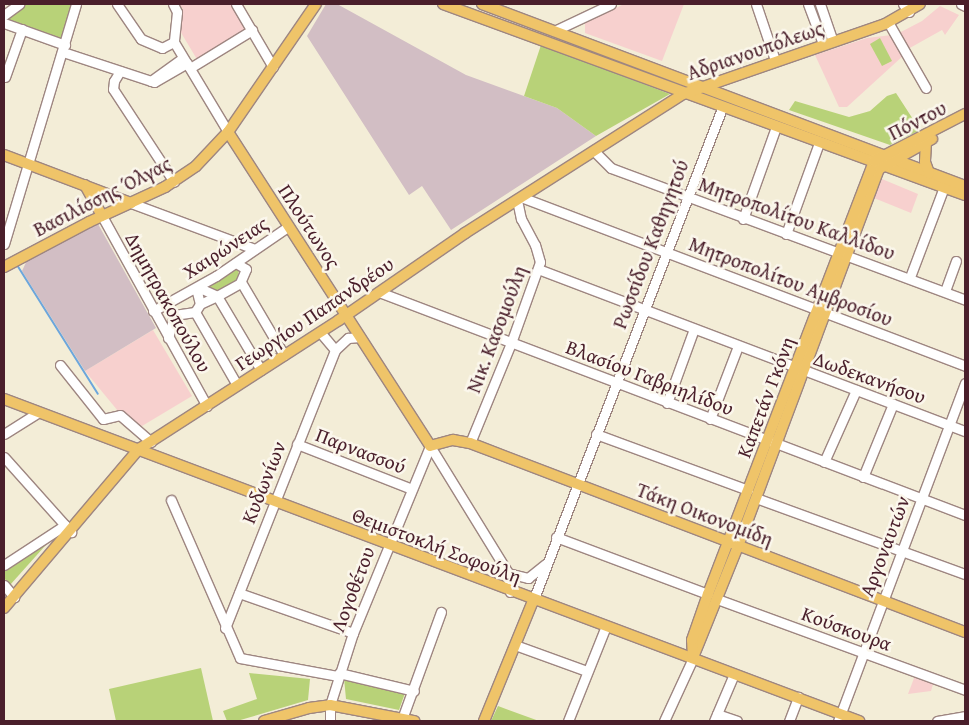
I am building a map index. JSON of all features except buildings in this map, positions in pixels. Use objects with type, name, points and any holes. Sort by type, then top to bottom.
[{"type":"main road","name":"Βασιλίσσης Όλγας","points":[[4,267],[102,216],[174,182],[207,156],[228,132],[316,4]]},
{"type":"main road","points":[[443,4],[776,127],[874,161],[888,160],[965,195]]},
{"type":"main road","points":[[483,4],[498,7],[554,32],[888,160],[965,186]]},
{"type":"main road","name":"Αδριανουπόλεως","points":[[683,94],[698,86],[888,22],[906,8],[920,4]]},
{"type":"main road","name":"Γεωργίου Παπανδρέου","points":[[4,608],[68,528],[139,450],[519,199],[683,94]]},
{"type":"main road","name":"Πόντου","points":[[888,160],[965,114]]},
{"type":"main road","name":"Πόντου","points":[[888,160],[965,122]]},
{"type":"main road","name":"Πλούτωνος","points":[[228,132],[430,446]]},
{"type":"main road","points":[[926,142],[925,162],[929,173]]},
{"type":"main road","points":[[4,155],[131,203]]},
{"type":"main road","name":"Καπετάν Γκόνη","points":[[692,658],[728,542],[748,490],[771,443],[843,254],[876,175],[888,160]]},
{"type":"main road","name":"Καπετάν Γκόνη","points":[[843,254],[874,161]]},
{"type":"main road","points":[[85,185],[102,216]]},
{"type":"main road","name":"Θεμιστοκλή Σοφούλη","points":[[4,399],[533,601],[798,697],[839,718],[859,721]]},
{"type":"main road","name":"Τάκη Οικονομίδη","points":[[430,446],[453,440],[470,443],[965,632]]},
{"type":"main road","name":"Καπετάν Γκόνη","points":[[712,597],[738,546],[756,498],[771,443]]},
{"type":"main road","points":[[485,720],[533,601]]},
{"type":"main road","points":[[264,721],[309,708],[330,705],[414,721]]},
{"type":"street","points":[[4,15],[19,4]]},
{"type":"street","points":[[4,243],[76,4]]},
{"type":"street","points":[[117,4],[141,40],[162,48],[174,42],[177,12],[173,4]]},
{"type":"street","points":[[236,4],[273,67]]},
{"type":"street","points":[[483,4],[493,23]]},
{"type":"street","points":[[554,32],[611,4]]},
{"type":"street","points":[[756,4],[775,60]]},
{"type":"street","points":[[808,4],[828,42]]},
{"type":"street","points":[[820,4],[828,42]]},
{"type":"street","points":[[961,4],[965,6]]},
{"type":"street","points":[[888,22],[926,88]]},
{"type":"street","points":[[4,23],[120,71],[157,82],[187,63],[252,30]]},
{"type":"street","points":[[6,77],[22,30]]},
{"type":"street","name":"Πλούτωνος","points":[[174,42],[228,132]]},
{"type":"street","points":[[120,71],[114,81],[115,93],[174,182]]},
{"type":"street","name":"Ρωσσίδου Καθηγητού","points":[[533,601],[722,108]]},
{"type":"street","points":[[743,220],[776,127]]},
{"type":"street","points":[[786,234],[819,142]]},
{"type":"street","name":"Μητροπολίτου Καλλίδου","points":[[594,151],[612,168],[743,220],[910,277],[965,300]]},
{"type":"street","points":[[910,277],[944,187]]},
{"type":"street","name":"Μητροπολίτου Αμβροσίου","points":[[519,199],[666,252],[965,366]]},
{"type":"street","name":"Νικ. Κασομούλη","points":[[470,443],[511,343],[538,269],[538,253],[521,219],[519,199]]},
{"type":"street","points":[[131,203],[255,249]]},
{"type":"street","name":"Δημητρακοπούλου","points":[[102,216],[207,406]]},
{"type":"street","name":"Χαιρώνειας","points":[[153,311],[236,263],[289,226]]},
{"type":"street","points":[[945,292],[956,261]]},
{"type":"street","points":[[216,296],[241,282],[246,269],[236,263]]},
{"type":"street","name":"Δωδεκανήσου","points":[[538,269],[965,431]]},
{"type":"street","points":[[241,282],[284,355]]},
{"type":"street","points":[[237,385],[198,308],[197,292],[202,289],[216,296],[261,370]]},
{"type":"street","name":"Βλασίου Γαβριηλίδου","points":[[379,292],[771,443],[965,515]]},
{"type":"street","points":[[168,338],[174,315],[198,308]]},
{"type":"street","points":[[666,403],[694,329]]},
{"type":"street","points":[[320,332],[335,350],[348,338],[360,338]]},
{"type":"street","points":[[710,419],[738,346]]},
{"type":"street","name":"Κυδωνίων","points":[[225,628],[335,350]]},
{"type":"street","points":[[60,366],[103,419],[120,415],[151,442]]},
{"type":"street","name":"Αργοναυτών","points":[[839,718],[965,383]]},
{"type":"street","points":[[824,462],[856,390]]},
{"type":"street","points":[[863,478],[894,404]]},
{"type":"street","points":[[4,434],[39,412]]},
{"type":"street","points":[[596,434],[748,490]]},
{"type":"street","name":"Παρνασσού","points":[[297,444],[412,489]]},
{"type":"street","name":"Πλούτωνος","points":[[430,446],[508,573],[510,592]]},
{"type":"street","name":"Λογοθέτου","points":[[330,721],[330,705],[353,633],[430,446]]},
{"type":"street","points":[[4,565],[68,528],[5,462]]},
{"type":"street","points":[[756,498],[965,574]]},
{"type":"street","points":[[171,500],[225,628],[237,654],[243,660],[339,674],[414,691]]},
{"type":"street","name":"Κούσκουρα","points":[[556,537],[712,597],[965,690]]},
{"type":"street","points":[[508,573],[528,578],[547,562]]},
{"type":"street","points":[[4,585],[14,597]]},
{"type":"street","points":[[239,593],[353,633]]},
{"type":"street","points":[[402,719],[414,691],[441,612]]},
{"type":"street","points":[[568,721],[606,626]]},
{"type":"street","points":[[515,645],[587,671]]},
{"type":"street","name":"Καπετάν Γκόνη","points":[[664,721],[692,658]]},
{"type":"street","points":[[734,674],[715,718],[737,721]]},
{"type":"street","points":[[789,721],[798,697]]},
{"type":"street","points":[[937,721],[965,716]]},
{"type":"shaded area","points":[[179,4],[231,4],[247,31],[198,61],[180,31],[183,9]]},
{"type":"shaded area","points":[[326,4],[337,4],[466,75],[557,108],[596,136],[451,230],[422,186],[409,195],[307,36]]},
{"type":"shaded area","points":[[624,4],[684,4],[662,61],[585,33],[585,23]]},
{"type":"shaded area","points":[[940,6],[959,15],[945,35],[942,30],[908,49],[899,33],[922,21]]},
{"type":"shaded area","points":[[892,35],[904,55],[847,107],[839,107],[815,55],[867,38]]},
{"type":"shaded area","points":[[882,179],[918,194],[911,213],[874,198]]},
{"type":"shaded area","points":[[98,224],[156,328],[85,371],[22,271],[28,258]]},
{"type":"shaded area","points":[[153,330],[192,396],[142,426],[118,411],[85,371]]},
{"type":"shaded area","points":[[916,673],[934,681],[931,691],[908,694]]},
{"type":"green space","points":[[19,4],[76,4],[65,45],[4,23],[4,15]]},
{"type":"green space","points":[[880,38],[892,61],[882,66],[870,44]]},
{"type":"green space","points":[[541,45],[670,94],[596,136],[557,108],[524,96]]},
{"type":"green space","points":[[896,93],[920,130],[890,145],[789,110],[795,101],[849,117],[870,111],[887,96]]},
{"type":"green space","points":[[239,266],[238,281],[217,294],[206,287]]},
{"type":"green space","points":[[53,537],[10,585],[4,578],[4,570]]},
{"type":"green space","points":[[201,668],[213,721],[116,721],[109,689]]},
{"type":"green space","points":[[249,673],[310,679],[308,700],[237,721],[227,721],[223,711],[257,699]]},
{"type":"green space","points":[[344,678],[405,693],[399,710],[346,699]]},
{"type":"green space","points":[[498,706],[539,721],[491,721]]},
{"type":"waterway","points":[[17,265],[98,394]]}]
